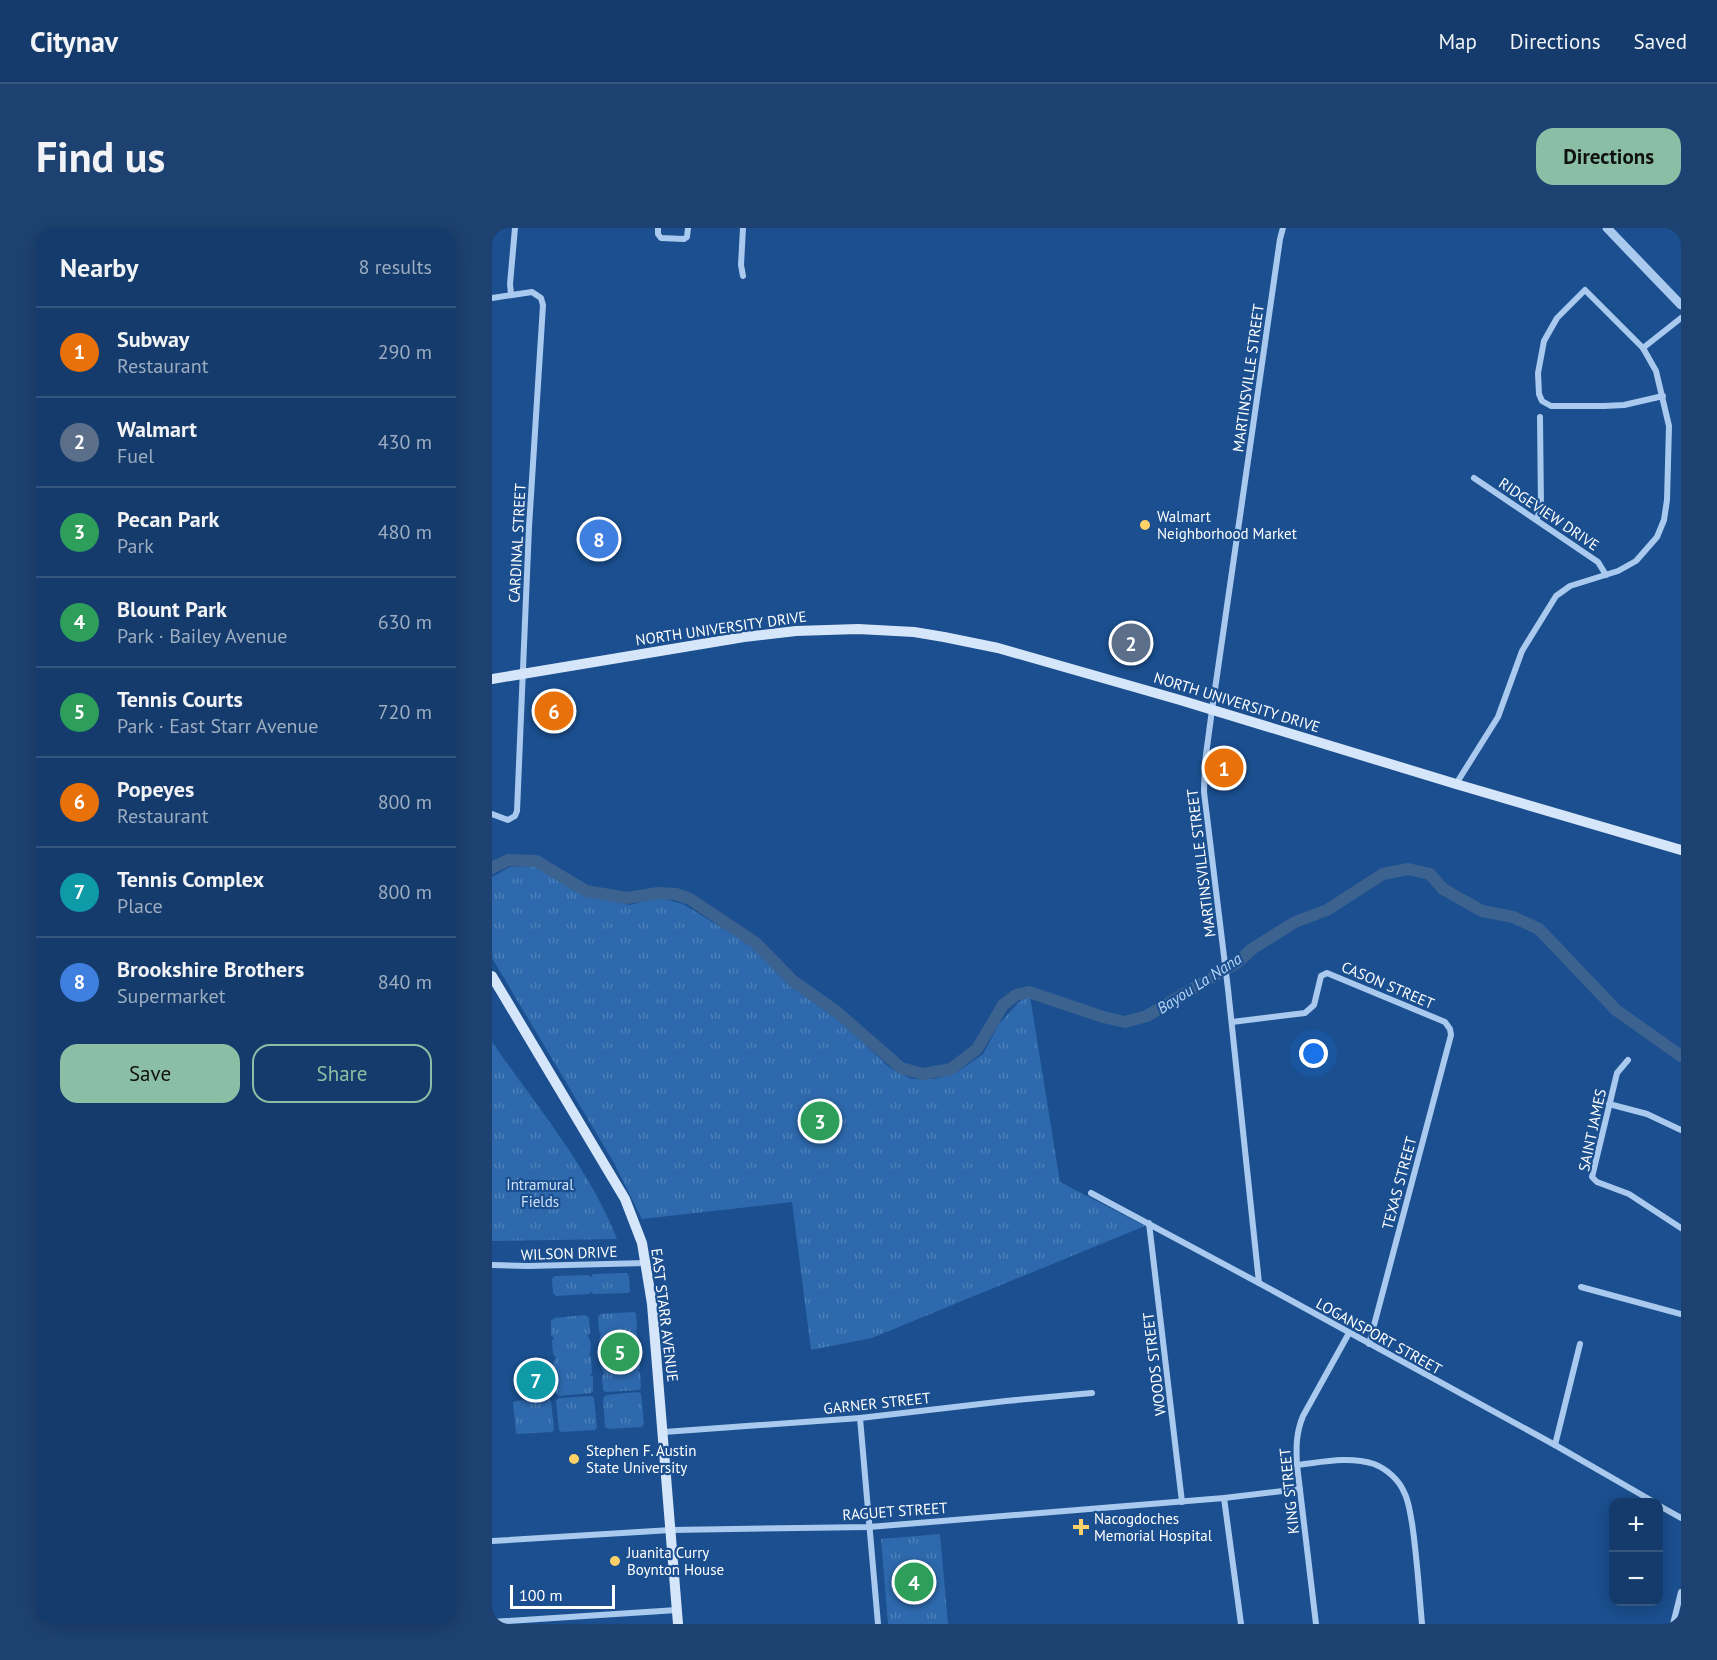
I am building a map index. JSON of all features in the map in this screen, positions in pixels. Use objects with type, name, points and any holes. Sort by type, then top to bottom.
[{"type":"main road","name":"NORTH UNIVERSITY DRIVE","points":[[492,679],[772,634],[824,629],[882,630],[944,637],[998,648],[1681,850]]},
{"type":"main road","name":"EAST STARR AVENUE","points":[[492,976],[616,1182],[635,1222],[646,1263],[652,1304],[678,1624]]},
{"type":"street","points":[[511,294],[515,228]]},
{"type":"street","points":[[658,228],[661,238],[684,239],[687,237],[688,228]]},
{"type":"street","points":[[743,228],[741,265],[743,276]]},
{"type":"street","name":"MARTINSVILLE STREET","points":[[1259,1283],[1232,1022],[1204,792],[1205,762],[1212,710],[1283,228]]},
{"type":"street","points":[[1607,228],[1681,305]]},
{"type":"street","points":[[1456,784],[1498,717],[1522,651],[1556,596],[1570,586],[1626,568],[1636,561],[1656,537],[1664,520],[1667,500],[1668,417],[1663,396],[1656,371],[1643,348],[1585,290],[1557,318],[1544,341],[1538,373],[1539,394],[1547,406],[1624,405],[1663,396]]},
{"type":"street","name":"CARDINAL STREET","points":[[492,298],[532,292],[541,298],[543,305],[529,527],[516,814],[508,820],[492,814]]},
{"type":"street","points":[[1643,348],[1681,318]]},
{"type":"street","points":[[1537,518],[1541,508],[1540,417]]},
{"type":"street","name":"RIDGEVIEW DRIVE","points":[[1474,478],[1537,518],[1598,562],[1606,575]]},
{"type":"street","name":"CASON STREET","points":[[1232,1022],[1305,1013],[1314,1005],[1321,976],[1328,973],[1445,1022],[1450,1029]]},
{"type":"street","name":"TEXAS STREET","points":[[1369,1344],[1451,1035],[1450,1029]]},
{"type":"street","name":"SAINT JAMES","points":[[1628,1060],[1617,1073],[1593,1173],[1594,1180],[1629,1194],[1681,1228]]},
{"type":"street","points":[[1609,1104],[1647,1114],[1681,1130]]},
{"type":"street","name":"LOGANSPORT STREET","points":[[1091,1193],[1555,1445],[1645,1498]]},
{"type":"street","name":"WOODS STREET","points":[[1149,1224],[1182,1502]]},
{"type":"street","name":"WILSON DRIVE","points":[[492,1265],[646,1263]]},
{"type":"street","points":[[1581,1287],[1681,1314]]},
{"type":"street","name":"KING STREET","points":[[1316,1624],[1296,1440],[1300,1424],[1349,1333]]},
{"type":"street","points":[[1555,1445],[1580,1344]]},
{"type":"street","name":"GARNER STREET","points":[[663,1432],[861,1418],[1092,1393]]},
{"type":"street","points":[[861,1418],[878,1624]]},
{"type":"street","points":[[1297,1465],[1346,1459],[1356,1460],[1377,1465],[1395,1477],[1401,1485],[1408,1504],[1422,1624]]},
{"type":"street","name":"RAGUET STREET","points":[[492,1541],[671,1530],[869,1527],[1182,1502],[1300,1489]]},
{"type":"street","points":[[1224,1498],[1241,1624]]},
{"type":"street","points":[[1663,1507],[1681,1518]]},
{"type":"street","points":[[1673,1624],[1681,1592]]},
{"type":"street","points":[[492,1622],[677,1610]]},
{"type":"green space","points":[[510,867],[540,867],[584,894],[630,905],[651,899],[665,899],[683,904],[724,929],[738,934],[756,949],[791,987],[841,1022],[890,1068],[912,1079],[934,1079],[956,1073],[983,1054],[999,1024],[1019,1002],[1030,996],[1060,1182],[1145,1226],[872,1338],[811,1350],[792,1202],[642,1219],[614,1163],[492,958],[492,877]]},
{"type":"green space","name":"Intramural Fields","points":[[492,1042],[577,1162],[606,1213],[617,1239],[492,1241]]},
{"type":"green space","points":[[627,1273],[630,1291],[628,1293],[594,1294],[591,1292],[556,1296],[553,1293],[552,1279],[555,1276],[588,1275],[591,1277],[593,1274]]},
{"type":"green space","points":[[636,1313],[637,1329],[635,1331],[639,1347],[636,1351],[639,1353],[640,1368],[638,1371],[641,1387],[639,1390],[606,1392],[603,1390],[604,1373],[601,1358],[603,1354],[599,1344],[601,1334],[598,1317],[600,1314]]},
{"type":"green space","points":[[585,1315],[589,1318],[590,1333],[588,1336],[591,1348],[589,1355],[592,1373],[590,1375],[593,1377],[593,1391],[559,1396],[556,1393],[557,1377],[554,1362],[556,1357],[553,1354],[552,1341],[554,1338],[551,1335],[551,1321],[554,1318]]},
{"type":"green space","points":[[639,1392],[644,1424],[642,1427],[608,1429],[605,1427],[603,1398],[606,1395]]},
{"type":"green space","points":[[592,1396],[597,1427],[595,1430],[561,1432],[556,1401],[558,1398]]},
{"type":"green space","points":[[549,1398],[554,1430],[552,1432],[516,1433],[513,1403]]},
{"type":"green space","points":[[940,1534],[948,1624],[888,1624],[881,1539]]},
{"type":"waterway","name":"Bayou La Nana","points":[[492,868],[508,860],[536,861],[586,891],[627,898],[658,893],[676,894],[690,899],[756,943],[793,981],[837,1012],[901,1068],[923,1074],[951,1069],[977,1049],[1003,1005],[1016,995],[1029,992],[1125,1022],[1147,1016],[1238,962],[1252,949],[1295,922],[1327,910],[1383,874],[1408,869],[1430,874],[1443,889],[1482,911],[1513,917],[1539,929],[1616,1010],[1681,1056]]},
{"type":"place","name":"Walmart Neighborhood Market","points":[[1145,525]]},
{"type":"place","name":"Brookshire Brothers","points":[[599,539]]},
{"type":"place","name":"Walmart","points":[[1131,643]]},
{"type":"place","name":"Popeyes","points":[[554,711]]},
{"type":"place","name":"Subway","points":[[1224,768]]},
{"type":"place","name":"Pecan Park","points":[[820,1121]]},
{"type":"place","name":"Tennis Courts","points":[[620,1352]]},
{"type":"place","name":"Tennis Complex","points":[[536,1380]]},
{"type":"place","name":"Stephen F. Austin State University","points":[[574,1459]]},
{"type":"place","name":"Nacogdoches Memorial Hospital","points":[[1081,1527]]},
{"type":"place","name":"Juanita Curry Boynton House","points":[[615,1561]]},
{"type":"place","name":"Blount Park","points":[[914,1582]]}]
